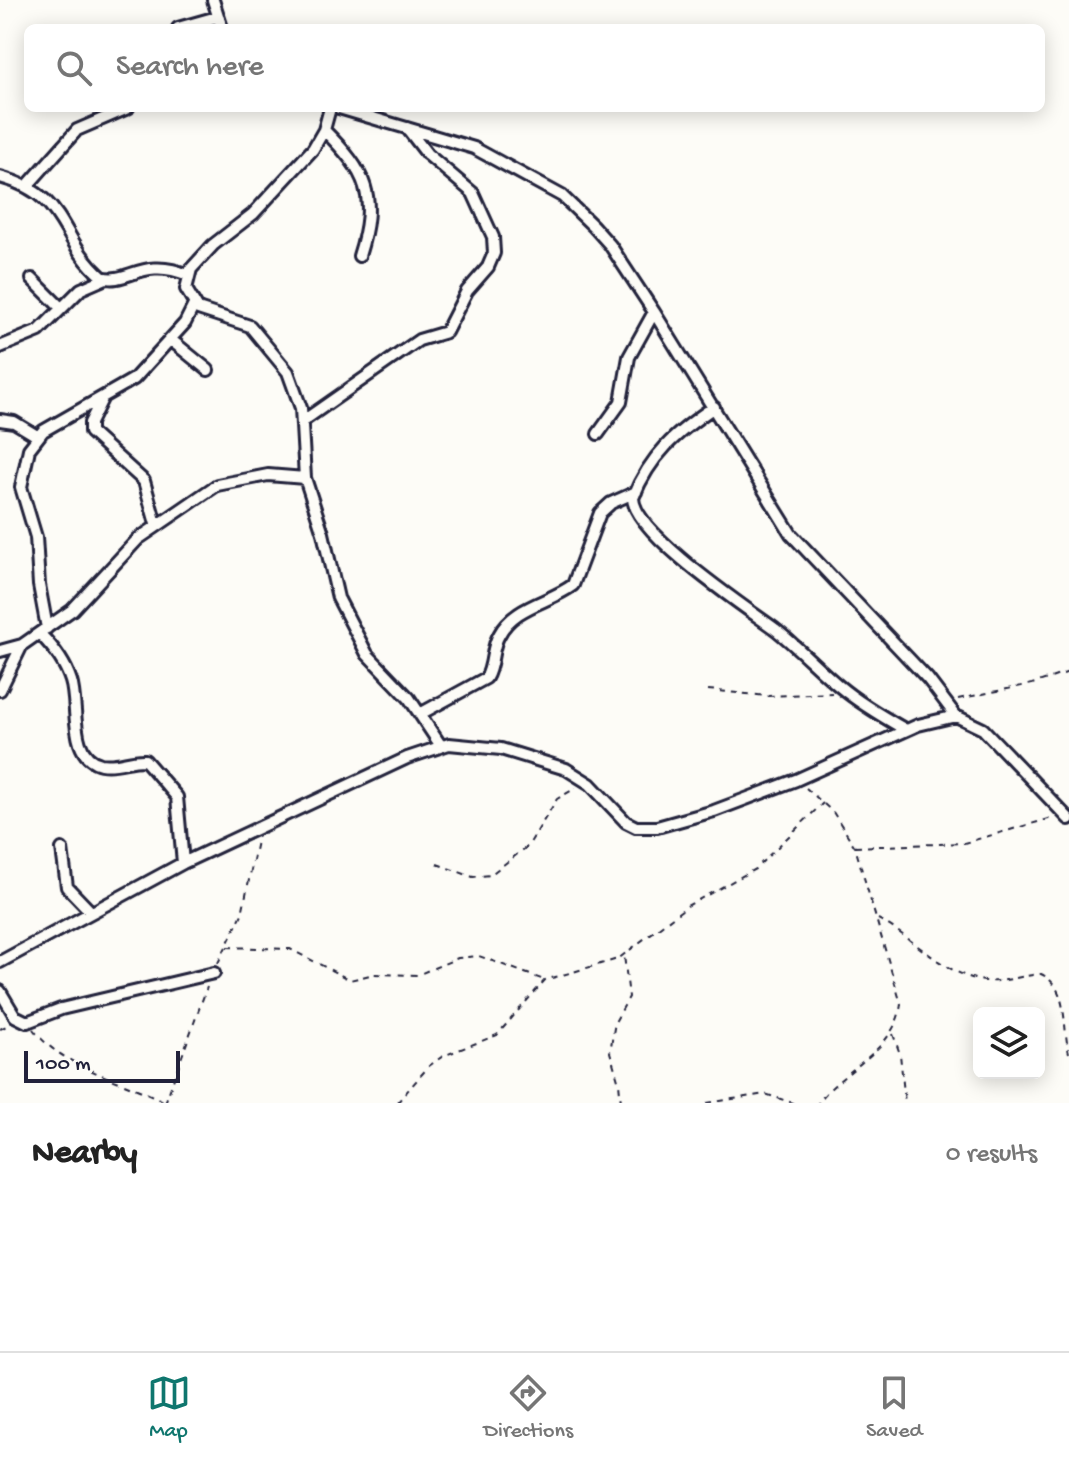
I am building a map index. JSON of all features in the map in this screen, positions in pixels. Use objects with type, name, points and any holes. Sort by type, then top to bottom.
[{"type":"street","points":[[213,0],[220,24]]},
{"type":"street","points":[[187,24],[217,17]]},
{"type":"street","points":[[28,185],[77,130],[119,112]]},
{"type":"street","points":[[329,112],[324,130],[313,149],[253,214],[213,245],[188,275],[186,289],[194,305],[244,323],[264,338],[288,372],[303,421],[305,478],[323,533],[338,598],[350,628],[372,661],[420,714],[441,746]]},
{"type":"street","points":[[353,112],[474,148],[562,196],[610,245],[791,534],[956,716],[983,729],[1067,816]]},
{"type":"street","points":[[303,421],[419,340],[446,332],[467,291],[492,259],[493,237],[476,197],[427,154],[407,128]]},
{"type":"street","points":[[324,130],[358,166],[366,184],[364,240],[359,256]]},
{"type":"street","points":[[0,177],[28,185],[53,207],[91,265],[104,279]]},
{"type":"street","points":[[1,345],[39,331],[85,287],[104,279],[152,266],[188,275]]},
{"type":"street","points":[[32,279],[61,308]]},
{"type":"street","points":[[183,863],[174,791],[145,760],[107,765],[85,754],[79,742],[71,681],[61,657],[44,631],[36,537],[21,487],[26,458],[37,436],[134,379],[171,340],[194,305]]},
{"type":"street","points":[[598,434],[621,402],[631,351],[654,312]]},
{"type":"street","points":[[171,340],[208,370]]},
{"type":"street","points":[[102,399],[90,423],[90,432],[144,481],[156,524]]},
{"type":"street","points":[[714,407],[668,440],[653,458],[633,502],[637,513],[667,545],[735,602],[774,628],[849,694],[906,730]]},
{"type":"street","points":[[0,420],[14,422],[37,436]]},
{"type":"street","points":[[0,651],[22,645],[79,605],[97,580],[156,524],[176,516],[226,482],[278,474],[305,478]]},
{"type":"street","points":[[420,714],[486,678],[496,641],[504,627],[521,612],[573,585],[600,513],[611,503],[636,492]]},
{"type":"street","points":[[0,690],[22,645]]},
{"type":"street","points":[[0,962],[183,863],[407,758],[441,746],[461,743],[501,749],[566,769],[587,782],[620,817],[645,827],[689,820],[796,780],[939,717],[956,716]]},
{"type":"street","points":[[62,849],[67,887],[90,911]]},
{"type":"street","points":[[0,991],[15,1016],[27,1022],[61,1009],[214,973]]},
{"type":"path","points":[[945,701],[1032,684],[1069,672]]},
{"type":"path","points":[[708,690],[767,696],[849,694]]},
{"type":"path","points":[[796,780],[844,826],[855,847],[900,994],[900,1013],[892,1032],[818,1103]]},
{"type":"path","points":[[437,864],[473,877],[490,875],[528,846],[557,799],[587,782]]},
{"type":"path","points":[[227,947],[290,949],[350,980],[374,974],[417,975],[458,958],[479,956],[545,980],[600,967],[624,955],[679,911],[755,869],[823,803]]},
{"type":"path","points":[[855,847],[964,843],[1067,816]]},
{"type":"path","points":[[875,918],[903,933],[938,960],[980,980],[1041,974],[1048,977],[1064,1000],[1069,1053]]},
{"type":"path","points":[[621,1103],[610,1052],[615,1022],[629,997],[624,955]]},
{"type":"path","points":[[397,1103],[429,1066],[443,1056],[497,1035],[545,980]]},
{"type":"path","points":[[27,1022],[65,1060],[116,1078],[165,1102]]},
{"type":"path","points":[[892,1032],[900,1054],[905,1103]]},
{"type":"path","points":[[707,1103],[765,1094],[793,1103]]}]
